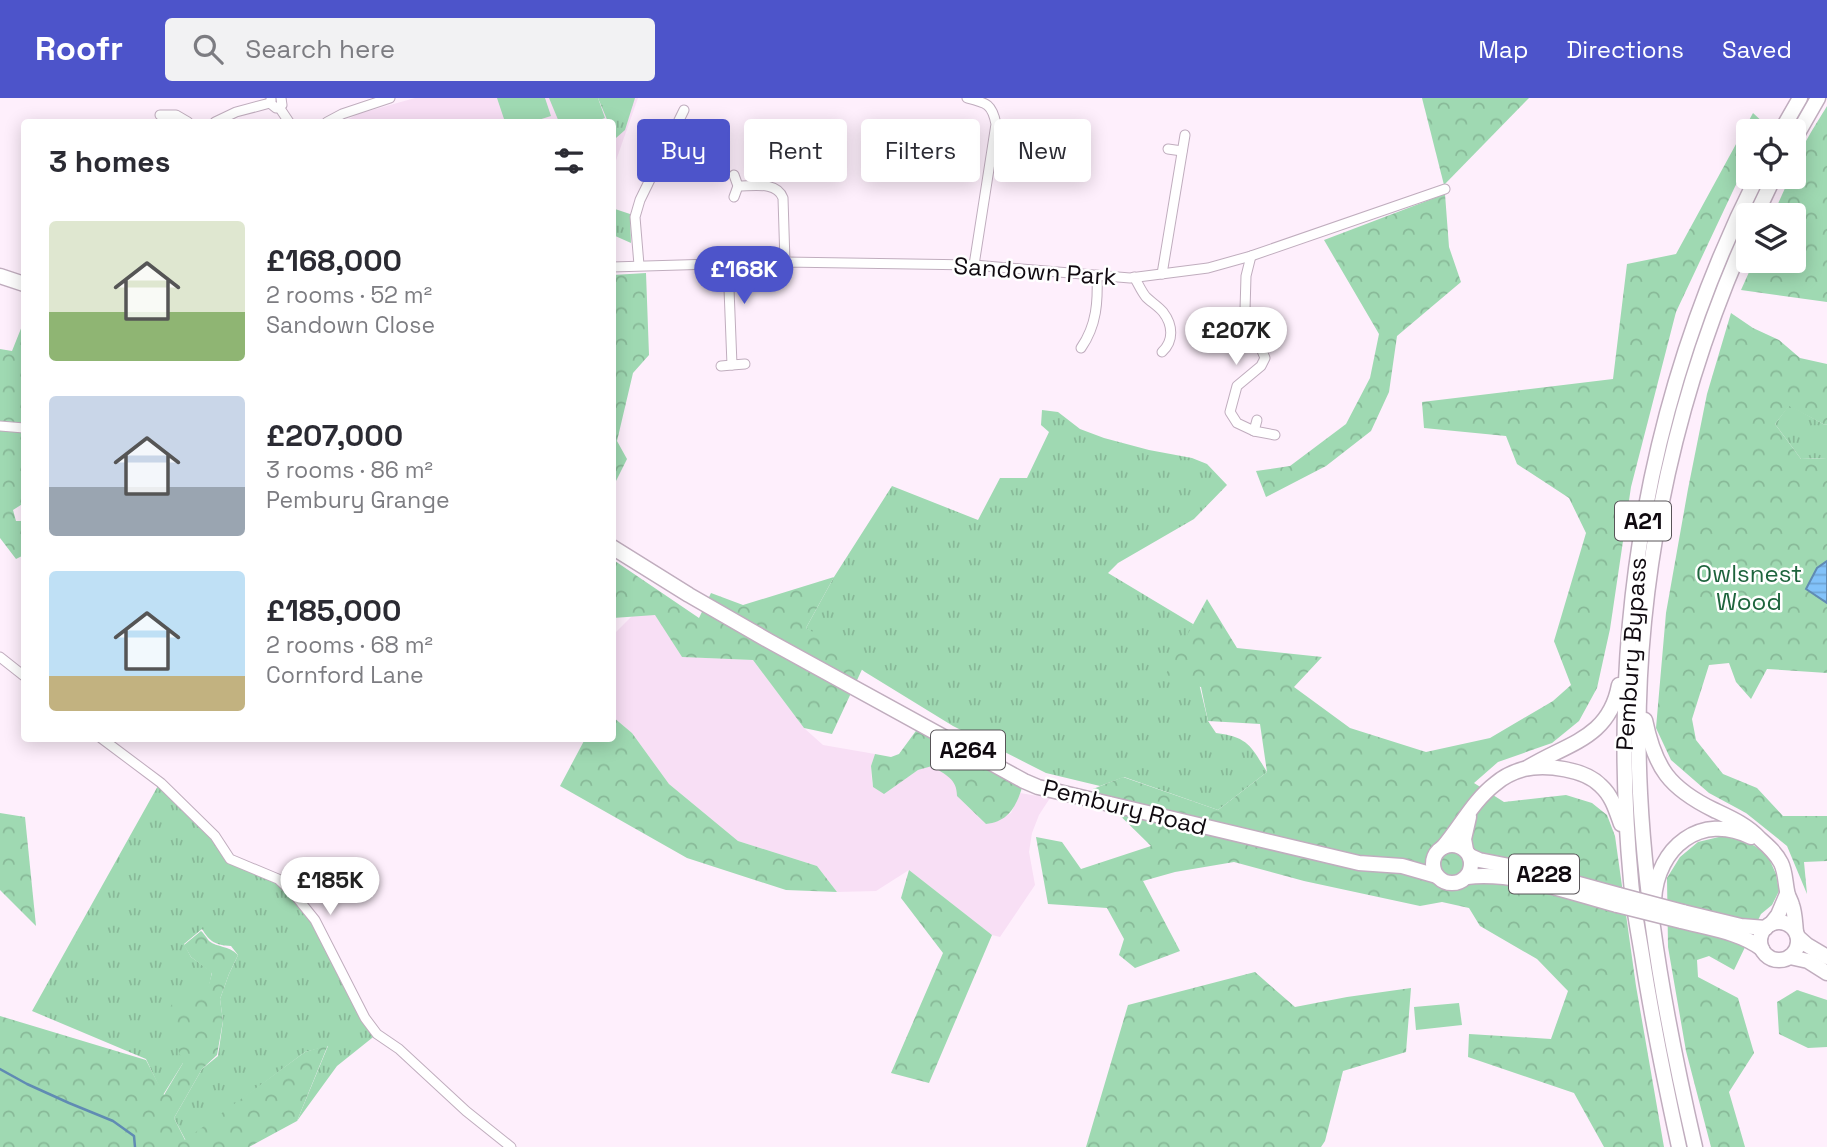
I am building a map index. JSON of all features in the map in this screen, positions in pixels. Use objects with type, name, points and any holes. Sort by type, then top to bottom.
[{"type":"main road","points":[[1788,119],[1800,98]]},
{"type":"main road","points":[[1806,120],[1818,98]]},
{"type":"main road","name":"Pembury Bypass","points":[[1679,1147],[1651,1011],[1631,884],[1623,746],[1626,660],[1640,538],[1663,428],[1697,317],[1752,189]]},
{"type":"main road","name":"Pembury Bypass","points":[[1695,1147],[1668,1020],[1647,886],[1639,791],[1640,691],[1655,541],[1677,435],[1711,323],[1736,262]]},
{"type":"main road","points":[[0,276],[21,283]]},
{"type":"main road","name":"Pembury Road","points":[[616,549],[769,641],[1038,787],[1359,863],[1402,866],[1437,876]]},
{"type":"main road","name":"A21","points":[[1438,851],[1495,783],[1583,740],[1599,727],[1612,709],[1626,660]]},
{"type":"main road","name":"A21","points":[[1640,691],[1652,751],[1670,780],[1689,796],[1753,831],[1771,848],[1781,863],[1797,934]]},
{"type":"main road","name":"A21","points":[[1526,769],[1564,769],[1592,778],[1601,785],[1615,806],[1628,840]]},
{"type":"main road","points":[[1468,853],[1455,845],[1438,851],[1433,866],[1437,876],[1442,881],[1455,883],[1466,877],[1471,867],[1468,853],[1464,839],[1471,809]]},
{"type":"main road","name":"A21","points":[[1653,927],[1654,890],[1661,867],[1681,842],[1698,832],[1715,828],[1739,831],[1762,841]]},
{"type":"main road","name":"Pembury Road","points":[[1402,866],[1438,851]]},
{"type":"main road","name":"A228","points":[[1468,853],[1493,864],[1520,868],[1618,900]]},
{"type":"main road","name":"A228","points":[[1466,877],[1496,876],[1519,879],[1618,900],[1682,917],[1739,937],[1762,949]]},
{"type":"main road","points":[[1787,894],[1778,915],[1760,938],[1762,949],[1773,959],[1790,957],[1808,961],[1827,973]]},
{"type":"main road","name":"A228","points":[[1682,917],[1741,926],[1768,926]]},
{"type":"main road","points":[[1768,926],[1785,923],[1791,926],[1807,945],[1827,957]]},
{"type":"main road","points":[[1790,957],[1797,948],[1797,934]]},
{"type":"street","points":[[333,119],[390,98]]},
{"type":"street","points":[[967,98],[984,102],[993,110],[996,124],[974,265]]},
{"type":"street","points":[[221,119],[278,100],[288,119]]},
{"type":"street","points":[[639,265],[635,217],[637,208],[684,110]]},
{"type":"street","points":[[160,115],[176,115],[183,119]]},
{"type":"street","points":[[1162,274],[1185,135]]},
{"type":"street","points":[[1168,149],[1182,151]]},
{"type":"street","points":[[734,175],[738,186],[734,197]]},
{"type":"street","points":[[738,186],[774,187],[780,192],[783,198],[785,262]]},
{"type":"street","name":"Sandown Park","points":[[616,267],[728,262],[974,265],[1134,277],[1208,268],[1251,256],[1444,189]]},
{"type":"street","points":[[1251,256],[1246,276],[1245,310],[1265,358],[1261,366],[1237,386],[1230,412],[1237,423],[1254,431],[1276,435]]},
{"type":"street","points":[[728,262],[732,365]]},
{"type":"street","points":[[1082,348],[1096,314],[1097,275]]},
{"type":"street","points":[[1134,277],[1169,323],[1169,346],[1162,352]]},
{"type":"street","points":[[720,366],[744,364]]},
{"type":"street","points":[[1254,431],[1257,420]]},
{"type":"street","points":[[0,426],[21,428]]},
{"type":"street","points":[[0,657],[21,674]]},
{"type":"street","points":[[106,742],[161,783],[215,836],[230,859],[278,879],[294,894],[314,920],[365,1018],[377,1034],[399,1049],[466,1111],[511,1147]]},
{"type":"shaded area","points":[[415,98],[638,98],[616,160],[616,119],[349,119]]},
{"type":"shaded area","points":[[655,614],[682,657],[753,660],[804,728],[823,745],[875,754],[871,766],[873,787],[884,793],[918,770],[932,765],[952,779],[957,786],[957,796],[986,824],[1011,813],[1020,793],[1050,798],[1032,833],[1029,852],[1035,885],[1000,937],[992,935],[909,870],[876,891],[837,892],[817,866],[738,841],[669,784],[632,733],[616,720],[616,632],[632,616]]},
{"type":"green space","points":[[497,98],[545,98],[551,116],[542,119],[504,119]]},
{"type":"green space","points":[[549,98],[598,98],[605,118],[602,119],[558,119]]},
{"type":"green space","points":[[598,98],[635,98],[625,130],[616,138],[616,119],[607,119]]},
{"type":"green space","points":[[1422,98],[1529,98],[1444,185]]},
{"type":"green space","points":[[1827,106],[1827,302],[1741,290],[1749,273],[1806,273],[1806,203],[1778,203],[1785,189],[1806,189],[1806,142]]},
{"type":"green space","points":[[1736,144],[1736,184],[1676,312],[1631,487],[1610,629],[1597,688],[1579,721],[1552,743],[1498,762],[1474,783],[1504,802],[1566,795],[1592,803],[1607,815],[1615,836],[1636,986],[1664,1147],[1604,1147],[1574,1093],[1468,1057],[1469,1034],[1551,1039],[1568,991],[1537,959],[1480,926],[1469,908],[1442,902],[1420,906],[1304,881],[1234,862],[1175,872],[1143,881],[1180,951],[1135,968],[1119,955],[1124,939],[1107,908],[1048,904],[1036,837],[1062,842],[1081,869],[1151,846],[1093,789],[1123,777],[1218,810],[1267,772],[1260,724],[1208,721],[1201,687],[1162,681],[1207,599],[1237,648],[1322,657],[1294,687],[1350,728],[1426,752],[1490,738],[1553,701],[1571,685],[1554,641],[1586,533],[1569,498],[1517,464],[1506,436],[1424,428],[1422,402],[1613,379],[1627,264],[1676,254]]},
{"type":"green space","points":[[1445,194],[1449,247],[1461,282],[1397,336],[1389,392],[1371,431],[1326,466],[1266,497],[1256,471],[1290,466],[1346,424],[1370,378],[1379,334],[1324,240]]},
{"type":"green space","points":[[616,209],[630,214],[631,243],[616,236]]},
{"type":"green space","points":[[646,273],[649,355],[633,373],[617,441],[627,459],[616,481],[616,275]]},
{"type":"green space","name":"Owlsnest Wood","points":[[1731,313],[1753,328],[1779,340],[1800,358],[1827,364],[1827,424],[1789,406],[1775,424],[1801,459],[1827,458],[1827,673],[1767,669],[1751,699],[1736,682],[1729,663],[1709,665],[1692,719],[1696,740],[1723,774],[1757,788],[1783,816],[1827,816],[1827,861],[1804,862],[1807,894],[1787,846],[1746,813],[1709,793],[1671,760],[1656,728],[1666,613],[1688,489],[1707,394]]},
{"type":"green space","points":[[21,328],[21,505],[13,510],[16,521],[21,521],[21,556],[16,559],[0,538],[0,349],[12,351]]},
{"type":"green space","points":[[1789,405],[1827,424],[1827,458],[1801,459],[1775,424]]},
{"type":"green space","points":[[1042,410],[1058,412],[1080,429],[1104,438],[1192,458],[1207,464],[1227,485],[1194,519],[1118,563],[1108,573],[1193,624],[1190,646],[1208,721],[1216,733],[1235,737],[1248,744],[1267,772],[1218,810],[1124,777],[1100,786],[1046,773],[953,726],[865,672],[806,628],[834,577],[892,486],[978,520],[1000,478],[1027,478],[1049,432],[1041,425]]},
{"type":"green space","points":[[616,562],[699,618],[711,593],[743,605],[834,577],[806,628],[865,663],[832,734],[804,728],[753,660],[682,657],[655,615],[616,618]]},
{"type":"green space","points":[[616,720],[632,733],[669,784],[738,841],[817,866],[837,892],[786,890],[687,858],[560,786],[583,742],[616,742]]},
{"type":"green space","points":[[921,724],[1024,781],[1016,803],[1007,815],[986,824],[957,796],[953,781],[932,766],[918,770],[884,794],[873,787],[871,766],[875,754],[891,757],[899,754]]},
{"type":"green space","points":[[159,784],[215,836],[230,859],[278,879],[315,920],[377,1034],[337,1066],[297,1121],[328,1046],[305,1052],[186,1141],[174,1118],[202,1069],[218,1056],[223,1021],[220,999],[238,955],[231,946],[210,940],[202,929],[184,944],[191,957],[212,972],[208,991],[183,1063],[163,1095],[146,1059],[32,1011]]},
{"type":"green space","points":[[0,813],[25,817],[36,926],[0,890]]},
{"type":"green space","points":[[1723,836],[1750,843],[1767,854],[1776,874],[1779,891],[1772,905],[1761,914],[1734,970],[1709,956],[1697,960],[1698,977],[1738,998],[1754,1053],[1729,1092],[1745,1147],[1711,1147],[1686,1051],[1668,947],[1667,878],[1680,857],[1698,842]]},
{"type":"green space","points":[[909,870],[992,935],[929,1083],[891,1073],[943,953],[901,898]]},
{"type":"green space","points":[[201,931],[209,941],[238,955],[220,999],[223,1021],[217,1055],[202,1069],[174,1118],[185,1140],[305,1052],[328,1045],[297,1121],[249,1147],[0,1147],[0,1016],[146,1060],[164,1095],[183,1063],[166,1016],[177,998],[207,991],[212,973],[191,957],[184,945]]},
{"type":"green space","points":[[1255,972],[1295,1007],[1411,988],[1406,1052],[1343,1071],[1325,1141],[1321,1147],[1086,1147],[1128,1005]]},
{"type":"green space","points":[[1797,990],[1827,1000],[1827,1047],[1808,1048],[1779,1034],[1777,1002]]},
{"type":"green space","points":[[1459,1003],[1462,1025],[1416,1030],[1414,1007]]},
{"type":"water","points":[[1827,561],[1827,603],[1806,589],[1817,568]]},
{"type":"waterway","points":[[0,1069],[27,1084],[113,1121],[134,1136],[135,1147]]}]
